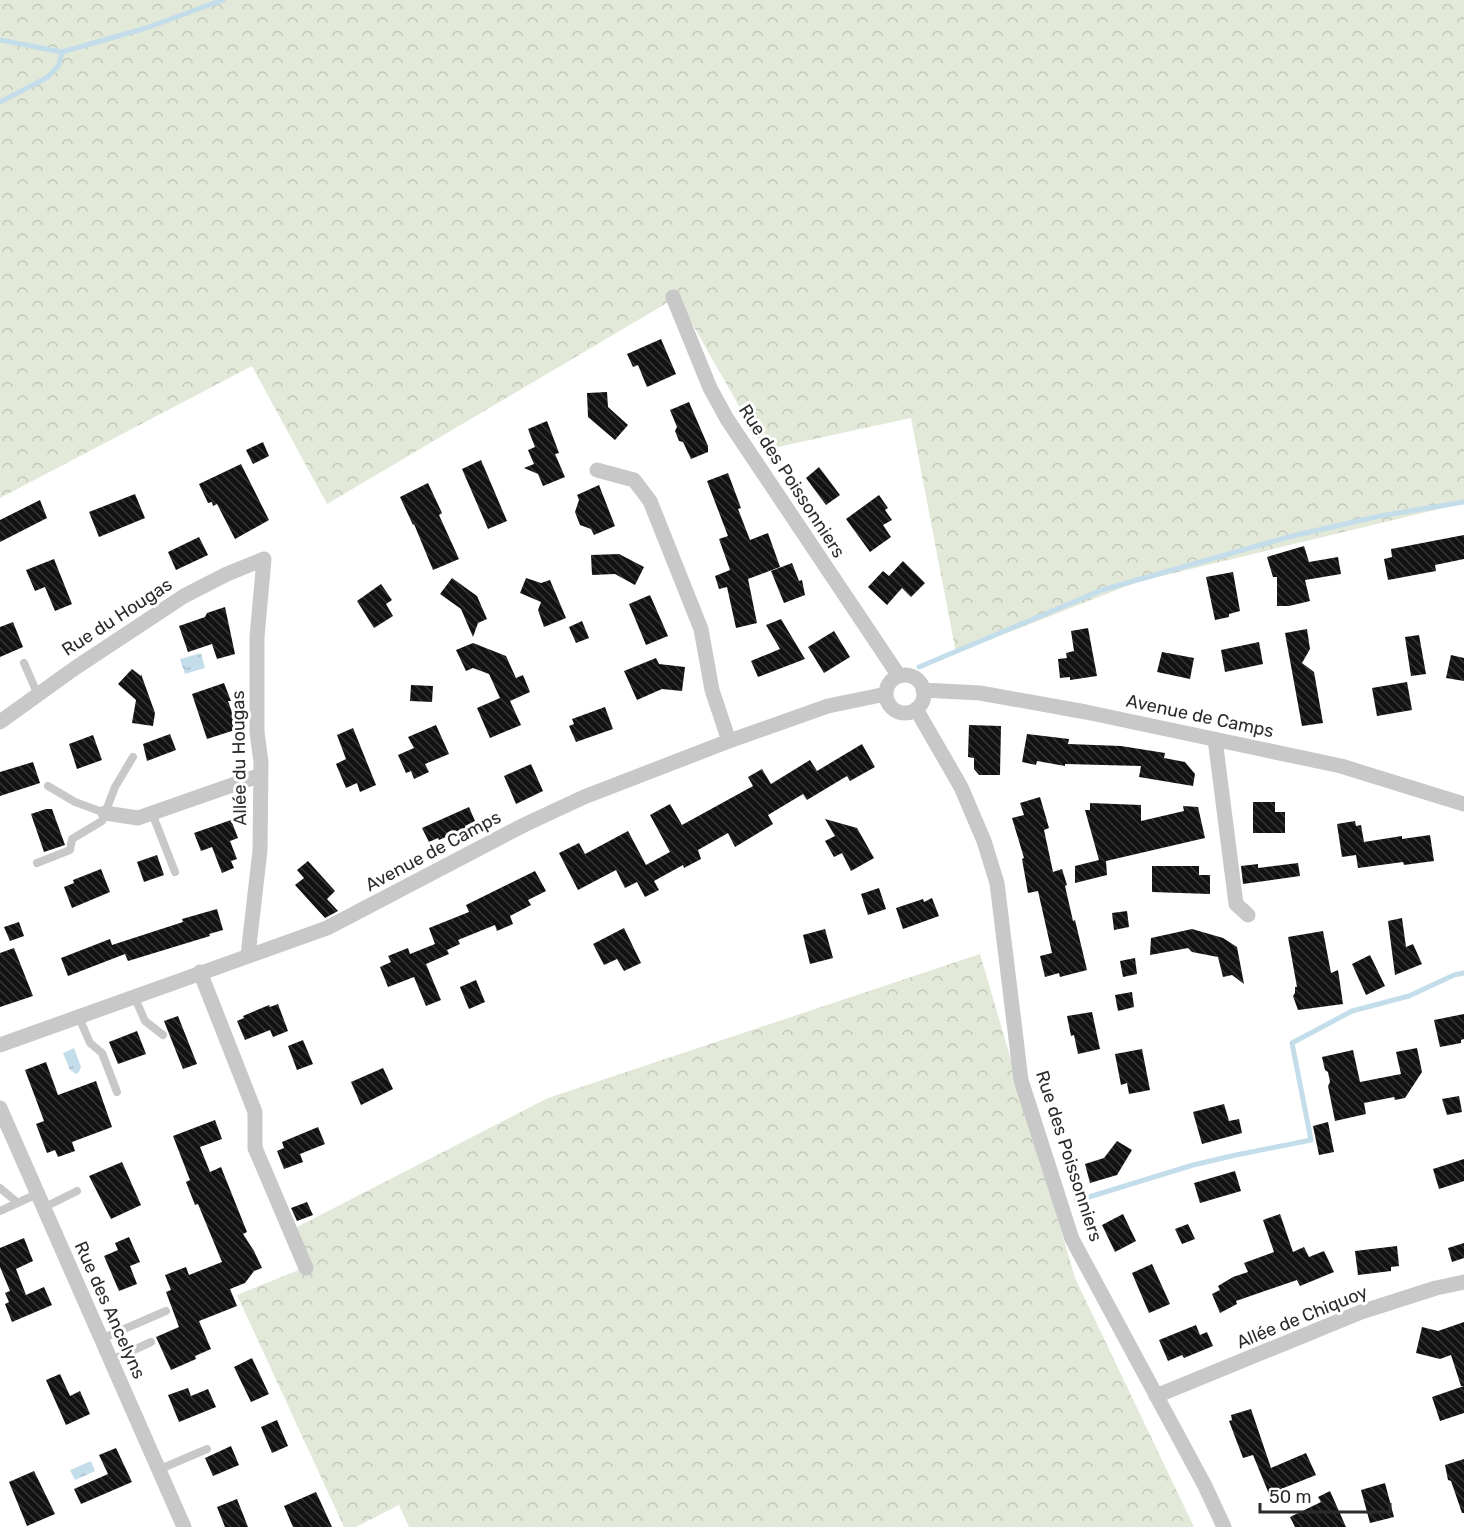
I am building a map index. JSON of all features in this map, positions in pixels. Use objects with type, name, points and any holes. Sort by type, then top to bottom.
[{"type":"street","name":"Rue des Poissonniers","points":[[673,297],[710,388],[727,419],[898,676]]},
{"type":"street","points":[[597,470],[634,480],[650,501],[701,629],[712,690],[729,741]]},
{"type":"street","name":"Rue du Hougas","points":[[0,722],[145,620],[184,596],[227,574],[264,559]]},
{"type":"street","name":"Allée du Hougas","points":[[248,955],[260,850],[261,775],[257,732],[257,637],[264,559]]},
{"type":"street","points":[[898,676],[910,676],[916,679],[923,690],[922,702],[916,709],[906,713],[894,710],[886,694],[889,683],[898,676]]},
{"type":"street","name":"Avenue de Camps","points":[[923,690],[980,693],[1086,712],[1341,766],[1464,804]]},
{"type":"street","name":"Avenue de Camps","points":[[0,1045],[78,1015],[327,928],[524,825],[584,797],[729,741],[828,706],[886,694]]},
{"type":"street","name":"Rue des Poissonniers","points":[[916,709],[961,787],[984,842],[997,883],[1021,1080],[1072,1239],[1205,1486],[1224,1527]]},
{"type":"street","points":[[1215,740],[1236,904],[1248,915]]},
{"type":"street","points":[[105,813],[138,818],[261,775]]},
{"type":"street","points":[[200,972],[255,1112],[255,1148],[306,1268]]},
{"type":"street","name":"Rue des Ancelyns","points":[[0,1108],[184,1527]]},
{"type":"street","name":"Allée de Chiquoy","points":[[1156,1396],[1361,1312],[1436,1288],[1464,1282]]},
{"type":"lane","points":[[24,663],[38,695]]},
{"type":"lane","points":[[37,863],[70,850],[72,839],[102,821],[116,787],[133,757]]},
{"type":"lane","points":[[48,786],[75,802],[105,813]]},
{"type":"lane","points":[[152,813],[175,872]]},
{"type":"lane","points":[[134,996],[145,1021],[163,1035]]},
{"type":"lane","points":[[78,1015],[90,1043],[102,1053],[117,1092]]},
{"type":"lane","points":[[0,1188],[18,1203]]},
{"type":"lane","points":[[0,1210],[18,1203],[40,1201],[77,1191]]},
{"type":"lane","points":[[101,1339],[166,1311]]},
{"type":"lane","points":[[110,1360],[151,1342]]},
{"type":"lane","points":[[158,1470],[207,1449]]},
{"type":"green space","points":[[0,0],[1464,0],[1464,503],[1137,582],[956,653],[911,418],[764,450],[677,297],[327,504],[252,366],[0,498]]},
{"type":"green space","points":[[980,954],[1075,1278],[1194,1527],[409,1527],[399,1505],[356,1527],[344,1527],[237,1295],[311,1265],[297,1227],[548,1098]]},
{"type":"water","points":[[201,653],[205,668],[185,674],[180,659]]},
{"type":"water","points":[[74,1048],[81,1067],[76,1074],[70,1070],[63,1053]]},
{"type":"water","points":[[91,1461],[95,1471],[75,1480],[70,1470]]},
{"type":"building","points":[[661,339],[676,374],[647,387],[638,365],[633,367],[627,354]]},
{"type":"building","points":[[607,392],[608,407],[628,425],[615,440],[588,417],[587,393]]},
{"type":"building","points":[[689,402],[708,446],[708,452],[691,459],[683,442],[679,441],[675,431],[677,427],[670,410]]},
{"type":"building","points":[[547,421],[559,453],[555,454],[565,477],[543,486],[538,474],[524,468],[534,464],[528,450],[535,447],[528,429]]},
{"type":"building","points":[[263,442],[269,456],[253,464],[246,450]]},
{"type":"building","points":[[481,460],[507,521],[488,529],[462,469]]},
{"type":"building","points":[[241,464],[269,520],[235,539],[217,504],[213,506],[212,502],[208,503],[199,484]]},
{"type":"building","points":[[819,467],[840,495],[826,505],[806,478]]},
{"type":"building","points":[[728,473],[750,540],[768,533],[780,567],[748,579],[757,623],[736,628],[727,587],[719,589],[715,576],[730,570],[719,539],[728,536],[707,481]]},
{"type":"building","points":[[428,483],[442,513],[439,515],[459,559],[433,570],[400,497]]},
{"type":"building","points":[[599,485],[615,526],[594,535],[591,529],[580,525],[575,512],[579,500],[577,495]]},
{"type":"building","points":[[135,494],[145,518],[99,537],[89,512]]},
{"type":"building","points":[[879,495],[888,508],[885,510],[892,520],[883,525],[891,537],[870,552],[846,519]]},
{"type":"building","points":[[40,500],[47,518],[0,542],[0,520]]},
{"type":"building","points":[[1464,535],[1464,559],[1435,565],[1436,571],[1388,580],[1384,559],[1392,557],[1391,549]]},
{"type":"building","points":[[199,537],[208,555],[176,570],[168,552]]},
{"type":"building","points":[[1304,546],[1309,562],[1338,557],[1341,574],[1305,580],[1310,601],[1277,606],[1277,577],[1273,577],[1267,557]]},
{"type":"building","points":[[619,554],[644,567],[635,585],[615,574],[592,575],[591,555]]},
{"type":"building","points":[[54,559],[72,604],[55,611],[45,587],[35,591],[26,570]]},
{"type":"building","points":[[903,561],[925,583],[911,597],[902,588],[887,605],[868,587],[883,571],[889,576]]},
{"type":"building","points":[[792,563],[799,581],[802,580],[805,595],[784,603],[771,571]]},
{"type":"building","points":[[1233,572],[1240,611],[1229,614],[1229,617],[1215,620],[1206,577]]},
{"type":"building","points":[[452,578],[477,596],[487,619],[478,623],[473,637],[461,609],[440,594]]},
{"type":"building","points":[[526,578],[541,583],[550,580],[566,618],[544,627],[538,610],[541,602],[520,593]]},
{"type":"building","points":[[381,584],[392,600],[386,604],[393,616],[374,628],[357,601]]},
{"type":"building","points":[[650,595],[668,636],[646,645],[629,604]]},
{"type":"building","points":[[225,607],[235,654],[217,659],[212,644],[188,652],[179,626]]},
{"type":"building","points":[[781,619],[805,659],[758,677],[751,661],[780,649],[766,625]]},
{"type":"building","points":[[582,621],[589,638],[576,643],[569,627]]},
{"type":"building","points":[[13,622],[23,647],[0,657],[0,627]]},
{"type":"building","points":[[1088,628],[1097,676],[1070,680],[1070,677],[1060,678],[1058,659],[1067,658],[1066,653],[1074,651],[1071,631]]},
{"type":"building","points":[[1307,629],[1310,649],[1302,663],[1314,672],[1323,723],[1302,726],[1285,633]]},
{"type":"building","points":[[834,631],[850,657],[824,673],[808,647]]},
{"type":"building","points":[[1419,635],[1426,674],[1411,676],[1405,637]]},
{"type":"building","points":[[1259,642],[1263,664],[1225,672],[1221,650]]},
{"type":"building","points":[[473,643],[506,656],[516,678],[523,675],[530,692],[510,701],[521,725],[490,738],[477,708],[500,698],[489,674],[473,668],[466,671],[456,650]]},
{"type":"building","points":[[1162,652],[1194,658],[1190,679],[1157,672]]},
{"type":"building","points":[[1451,655],[1464,658],[1464,681],[1446,678]]},
{"type":"building","points":[[656,658],[659,664],[685,667],[682,691],[662,689],[637,700],[624,671]]},
{"type":"building","points":[[132,669],[141,676],[141,674],[155,713],[153,726],[132,723],[136,700],[118,684]]},
{"type":"building","points":[[1407,682],[1412,710],[1377,716],[1372,688]]},
{"type":"building","points":[[224,683],[238,729],[207,739],[192,694]]},
{"type":"building","points":[[411,685],[433,686],[432,702],[410,701]]},
{"type":"building","points":[[605,707],[613,729],[576,742],[569,726],[574,724],[572,719]]},
{"type":"building","points":[[436,725],[449,754],[425,764],[429,772],[414,779],[411,771],[406,773],[398,755],[414,748],[408,737]]},
{"type":"building","points":[[969,725],[1001,726],[1000,775],[979,775],[974,769],[974,758],[968,757]]},
{"type":"building","points":[[353,728],[376,785],[360,792],[357,783],[346,788],[336,764],[346,759],[337,735]]},
{"type":"building","points":[[170,734],[176,750],[147,761],[143,744]]},
{"type":"building","points":[[1027,734],[1069,739],[1068,744],[1121,746],[1165,753],[1164,758],[1185,762],[1195,774],[1193,786],[1139,777],[1141,766],[1065,764],[1065,766],[1037,761],[1036,765],[1022,762]]},
{"type":"building","points":[[93,735],[102,760],[77,769],[69,744]]},
{"type":"building","points":[[862,744],[875,767],[850,781],[847,776],[807,800],[803,794],[768,815],[773,824],[735,847],[728,833],[698,850],[701,859],[684,868],[683,865],[654,881],[659,890],[645,897],[637,882],[625,888],[616,870],[578,890],[559,853],[579,843],[585,854],[628,831],[646,865],[670,852],[650,815],[670,804],[682,825],[753,786],[748,777],[762,769],[771,784],[810,760],[817,771]]},
{"type":"building","points":[[33,762],[40,783],[0,796],[0,772]]},
{"type":"building","points":[[531,764],[543,791],[516,804],[504,776]]},
{"type":"building","points":[[1040,797],[1049,828],[1044,830],[1053,872],[1062,869],[1073,921],[1075,920],[1087,970],[1060,977],[1059,973],[1045,977],[1040,956],[1052,953],[1038,891],[1028,893],[1022,859],[1024,858],[1012,818],[1024,815],[1020,803]]},
{"type":"building","points":[[1253,802],[1275,802],[1275,812],[1285,812],[1285,833],[1253,833]]},
{"type":"building","points":[[1090,803],[1141,805],[1141,821],[1184,811],[1183,806],[1198,807],[1205,838],[1106,861],[1107,875],[1075,883],[1075,866],[1099,860],[1085,810],[1090,810]]},
{"type":"building","points":[[469,807],[475,821],[465,826],[466,828],[429,842],[422,828]]},
{"type":"building","points":[[52,809],[65,845],[44,852],[31,814]]},
{"type":"building","points":[[825,819],[857,828],[874,858],[851,871],[842,853],[834,857],[825,841],[835,836]]},
{"type":"building","points":[[231,820],[238,838],[230,841],[237,859],[231,861],[234,868],[222,873],[212,847],[201,851],[194,833]]},
{"type":"building","points":[[1355,821],[1356,826],[1361,825],[1364,842],[1402,836],[1402,839],[1430,835],[1434,861],[1404,865],[1403,862],[1358,868],[1356,855],[1342,857],[1337,824]]},
{"type":"building","points":[[157,855],[164,875],[144,882],[137,862]]},
{"type":"building","points":[[308,861],[335,891],[327,899],[338,911],[325,918],[295,885],[304,878],[297,870]]},
{"type":"building","points":[[1298,863],[1300,876],[1243,884],[1241,866],[1258,864],[1258,868]]},
{"type":"building","points":[[1152,866],[1199,866],[1199,875],[1210,875],[1210,894],[1152,892]]},
{"type":"building","points":[[101,869],[110,892],[72,908],[64,887],[74,883],[73,880]]},
{"type":"building","points":[[535,871],[546,891],[528,900],[531,905],[510,916],[513,924],[497,931],[495,925],[458,940],[460,944],[447,950],[449,954],[426,964],[441,1000],[426,1006],[414,977],[388,987],[380,967],[391,962],[388,956],[408,948],[410,954],[435,944],[429,928],[469,912],[466,905]]},
{"type":"building","points":[[879,888],[886,909],[868,915],[861,894]]},
{"type":"building","points":[[932,898],[939,916],[903,929],[896,908]]},
{"type":"building","points":[[217,909],[223,930],[209,934],[210,936],[128,961],[125,954],[68,976],[61,958],[110,939],[112,945],[183,922],[182,919]]},
{"type":"building","points":[[1127,911],[1129,927],[1114,930],[1112,913]]},
{"type":"building","points":[[1402,918],[1406,947],[1413,944],[1422,964],[1395,975],[1388,921]]},
{"type":"building","points":[[19,922],[24,936],[10,941],[4,927]]},
{"type":"building","points":[[624,928],[641,963],[624,971],[617,959],[604,965],[593,944]]},
{"type":"building","points":[[825,929],[833,958],[810,964],[803,935]]},
{"type":"building","points":[[1192,929],[1223,938],[1237,947],[1244,984],[1232,975],[1223,977],[1218,957],[1192,952],[1188,948],[1150,955],[1151,938]]},
{"type":"building","points":[[1323,931],[1331,973],[1338,970],[1343,1004],[1298,1010],[1293,996],[1295,987],[1297,987],[1288,937]]},
{"type":"building","points":[[14,948],[33,996],[0,1007],[0,953]]},
{"type":"building","points":[[1370,955],[1385,986],[1366,995],[1352,964]]},
{"type":"building","points":[[1135,958],[1137,974],[1123,977],[1120,961]]},
{"type":"building","points":[[476,980],[485,1002],[469,1009],[460,987]]},
{"type":"building","points":[[1132,992],[1134,1007],[1118,1011],[1115,995]]},
{"type":"building","points":[[278,1004],[288,1031],[273,1037],[270,1030],[245,1040],[237,1021],[269,1005],[270,1007]]},
{"type":"building","points":[[1092,1012],[1100,1049],[1078,1054],[1067,1016]]},
{"type":"building","points":[[1464,1014],[1464,1039],[1461,1043],[1440,1047],[1434,1020]]},
{"type":"building","points":[[178,1016],[197,1064],[183,1069],[164,1021]]},
{"type":"building","points":[[137,1031],[146,1054],[118,1064],[109,1042]]},
{"type":"building","points":[[303,1040],[313,1064],[297,1070],[288,1046]]},
{"type":"building","points":[[1417,1048],[1422,1072],[1405,1098],[1395,1100],[1394,1097],[1364,1103],[1366,1114],[1335,1121],[1328,1086],[1330,1082],[1328,1072],[1325,1070],[1322,1057],[1353,1050],[1360,1082],[1401,1074],[1396,1052]]},
{"type":"building","points":[[1142,1049],[1150,1090],[1129,1094],[1127,1083],[1121,1085],[1115,1054]]},
{"type":"building","points":[[46,1062],[58,1095],[96,1081],[112,1127],[72,1142],[75,1151],[58,1157],[55,1150],[47,1153],[36,1124],[44,1121],[25,1070]]},
{"type":"building","points":[[383,1068],[393,1089],[361,1105],[351,1082]]},
{"type":"building","points":[[1459,1096],[1462,1112],[1447,1115],[1442,1099]]},
{"type":"building","points":[[1224,1104],[1229,1121],[1239,1119],[1242,1133],[1202,1144],[1193,1112]]},
{"type":"building","points":[[215,1120],[222,1139],[200,1147],[210,1172],[221,1167],[247,1232],[243,1234],[262,1268],[254,1271],[245,1283],[230,1289],[237,1306],[199,1321],[211,1349],[195,1356],[196,1359],[171,1370],[156,1337],[179,1327],[166,1292],[171,1290],[165,1275],[186,1267],[189,1275],[222,1262],[198,1204],[195,1205],[186,1182],[190,1180],[173,1136]]},
{"type":"building","points":[[1328,1122],[1334,1152],[1319,1155],[1313,1126]]},
{"type":"building","points":[[318,1127],[325,1144],[300,1154],[303,1162],[284,1169],[277,1151],[284,1148],[282,1142]]},
{"type":"building","points":[[1117,1141],[1132,1150],[1117,1175],[1090,1183],[1085,1164],[1104,1158]]},
{"type":"building","points":[[1464,1159],[1464,1181],[1439,1189],[1433,1169]]},
{"type":"building","points":[[122,1162],[141,1205],[111,1219],[89,1176]]},
{"type":"building","points":[[1235,1171],[1241,1191],[1200,1203],[1194,1183]]},
{"type":"building","points":[[307,1202],[313,1215],[297,1221],[291,1208]]},
{"type":"building","points":[[1123,1214],[1136,1241],[1115,1252],[1102,1225]]},
{"type":"building","points":[[1280,1214],[1293,1252],[1304,1247],[1309,1257],[1324,1251],[1334,1272],[1300,1286],[1297,1280],[1236,1301],[1237,1304],[1220,1313],[1212,1294],[1220,1290],[1218,1286],[1233,1277],[1248,1272],[1244,1263],[1274,1252],[1263,1220]]},
{"type":"building","points":[[1188,1224],[1195,1239],[1182,1244],[1175,1229]]},
{"type":"building","points":[[129,1237],[140,1262],[130,1266],[137,1284],[119,1291],[104,1256],[118,1250],[115,1243]]},
{"type":"building","points":[[24,1238],[33,1261],[16,1269],[26,1295],[44,1287],[52,1305],[12,1322],[5,1304],[9,1302],[5,1293],[10,1291],[0,1267],[0,1248]]},
{"type":"building","points":[[1464,1243],[1464,1258],[1452,1262],[1448,1248]]},
{"type":"building","points":[[1397,1246],[1399,1266],[1391,1267],[1391,1271],[1358,1275],[1355,1251]]},
{"type":"building","points":[[1152,1264],[1170,1304],[1149,1313],[1132,1273]]},
{"type":"building","points":[[1464,1322],[1464,1386],[1461,1386],[1451,1355],[1440,1359],[1416,1353],[1422,1327],[1438,1331]]},
{"type":"building","points":[[1196,1325],[1200,1335],[1207,1332],[1213,1346],[1184,1358],[1182,1355],[1168,1361],[1159,1340]]},
{"type":"building","points":[[252,1358],[269,1394],[251,1402],[234,1367]]},
{"type":"building","points":[[60,1374],[70,1396],[80,1391],[90,1414],[66,1425],[46,1380]]},
{"type":"building","points":[[1464,1386],[1464,1413],[1440,1421],[1432,1397]]},
{"type":"building","points":[[188,1388],[191,1396],[208,1389],[216,1407],[179,1422],[168,1395]]},
{"type":"building","points":[[1251,1409],[1271,1468],[1306,1453],[1316,1475],[1269,1494],[1253,1455],[1243,1458],[1229,1421],[1232,1420],[1231,1415]]},
{"type":"building","points":[[277,1420],[288,1446],[272,1453],[261,1427]]},
{"type":"building","points":[[231,1446],[239,1465],[213,1476],[205,1458]]},
{"type":"building","points":[[116,1448],[132,1482],[81,1504],[74,1489],[108,1474],[99,1455]]},
{"type":"building","points":[[1464,1459],[1464,1513],[1462,1513],[1451,1481],[1448,1480],[1445,1465]]},
{"type":"building","points":[[34,1471],[55,1514],[27,1526],[9,1482]]},
{"type":"building","points":[[1385,1483],[1394,1517],[1370,1523],[1361,1490]]},
{"type":"building","points":[[1330,1491],[1346,1527],[1295,1527],[1290,1517],[1321,1502],[1318,1497]]},
{"type":"building","points":[[316,1492],[332,1527],[293,1527],[284,1506]]},
{"type":"building","points":[[237,1499],[248,1527],[225,1527],[217,1507]]},
{"type":"waterway","points":[[0,40],[62,52],[146,28],[223,0]]},
{"type":"waterway","points":[[0,102],[48,77],[59,65],[62,52]]},
{"type":"waterway","points":[[919,667],[1102,590],[1292,536],[1380,516],[1464,502]]},
{"type":"waterway","points":[[1076,1201],[1193,1165],[1311,1140],[1292,1043],[1352,1011],[1409,996],[1454,975],[1464,973]]}]
